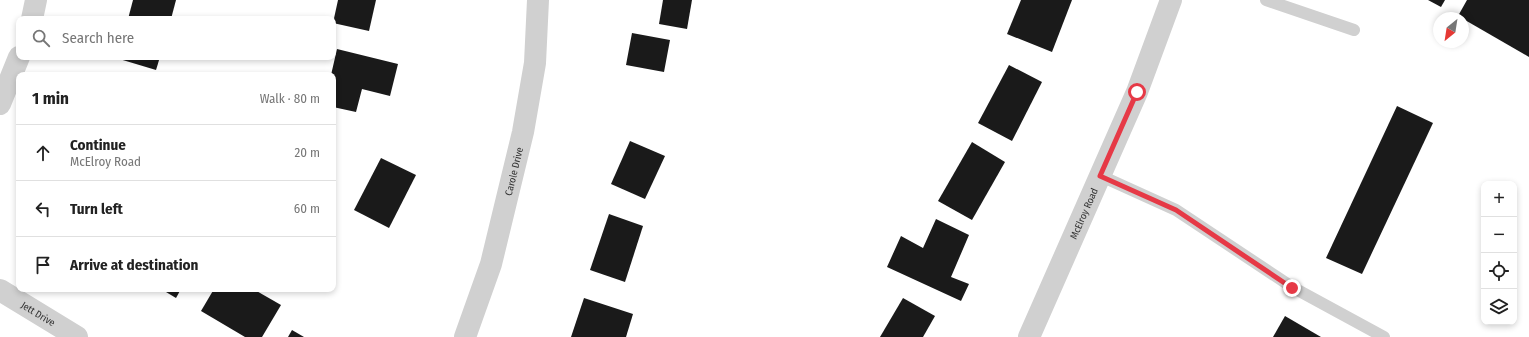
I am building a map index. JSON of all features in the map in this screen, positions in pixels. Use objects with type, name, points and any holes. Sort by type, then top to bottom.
[{"type":"street","points":[[33,16],[36,0]]},
{"type":"street","name":"Carole Drive","points":[[465,337],[491,264],[523,132],[535,63],[538,0]]},
{"type":"street","name":"McElroy Road","points":[[1029,337],[1137,92],[1171,0]]},
{"type":"street","points":[[0,104],[18,60]]},
{"type":"street","name":"Jett Drive","points":[[0,290],[77,337]]},
{"type":"lane","points":[[1266,0],[1354,30]]},
{"type":"lane","points":[[1100,176],[1176,210],[1292,288],[1384,337]]},
{"type":"building","points":[[133,0],[176,0],[172,16],[129,16]]},
{"type":"building","points":[[338,0],[376,0],[369,31],[336,24],[336,16],[335,16]]},
{"type":"building","points":[[663,0],[692,0],[687,29],[659,24]]},
{"type":"building","points":[[1021,0],[1072,0],[1052,52],[1007,34]]},
{"type":"building","points":[[1428,0],[1445,0],[1441,7]]},
{"type":"building","points":[[1467,0],[1529,0],[1529,57],[1469,22],[1469,12],[1460,12]]},
{"type":"building","points":[[632,33],[670,40],[664,72],[626,65]]},
{"type":"building","points":[[337,49],[398,64],[390,96],[362,89],[356,112],[336,108],[336,72],[332,72],[334,60],[336,60]]},
{"type":"building","points":[[123,60],[159,60],[156,70]]},
{"type":"building","points":[[1009,65],[1042,82],[1012,141],[978,123]]},
{"type":"building","points":[[1397,106],[1433,123],[1362,274],[1326,258]]},
{"type":"building","points":[[630,141],[665,156],[645,199],[611,184]]},
{"type":"building","points":[[972,142],[1005,162],[972,220],[938,201]]},
{"type":"building","points":[[381,158],[416,175],[389,228],[354,210]]},
{"type":"building","points":[[609,214],[643,226],[625,282],[590,270]]},
{"type":"building","points":[[936,219],[969,235],[951,277],[969,284],[961,301],[887,267],[901,236],[923,248]]},
{"type":"building","points":[[166,292],[179,292],[176,298]]},
{"type":"building","points":[[212,292],[258,292],[281,305],[262,337],[245,337],[201,311]]},
{"type":"building","points":[[584,298],[633,314],[626,337],[571,337]]},
{"type":"building","points":[[903,298],[935,316],[923,337],[880,337]]},
{"type":"building","points":[[1285,316],[1321,337],[1273,337]]},
{"type":"building","points":[[292,330],[304,337],[288,337]]},
{"type":"route","points":[[1137,92],[1100,176],[1176,210],[1292,288]]}]
